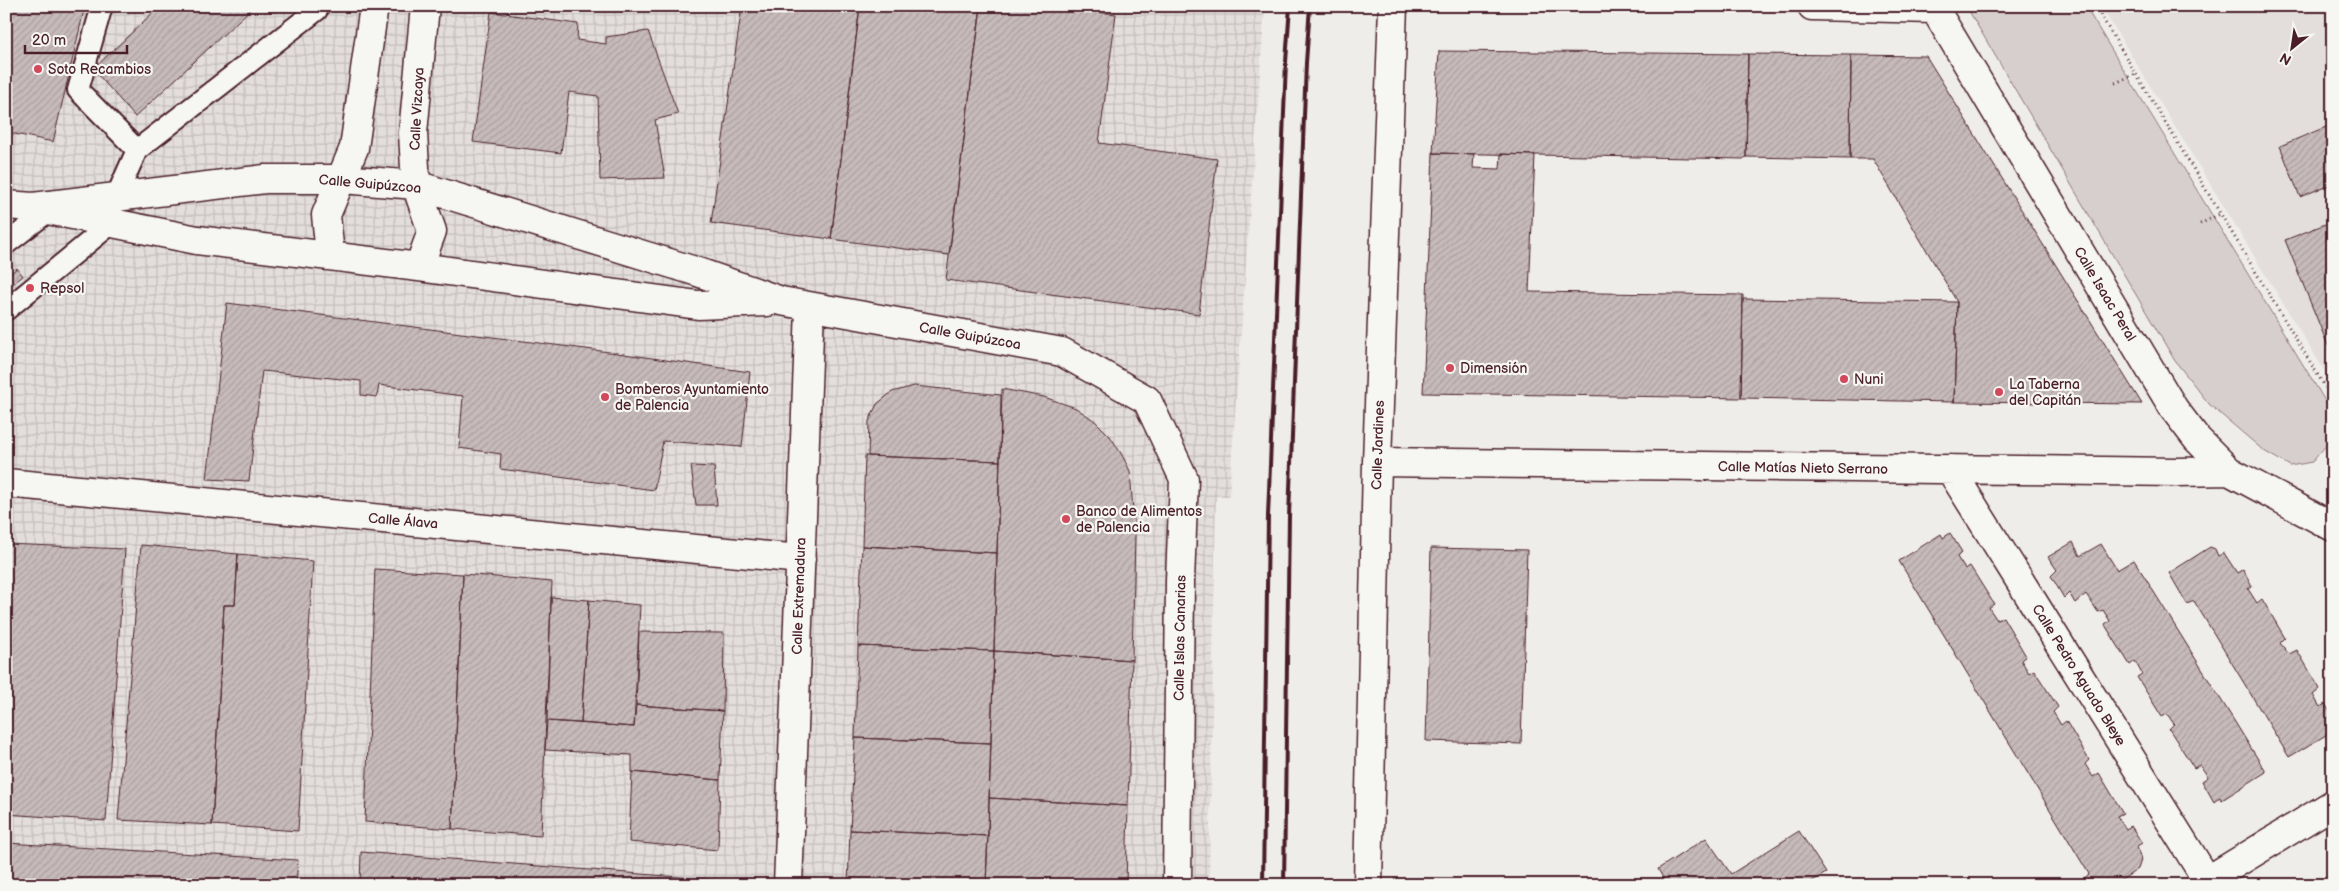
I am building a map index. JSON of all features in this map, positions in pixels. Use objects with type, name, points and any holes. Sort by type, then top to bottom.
[{"type":"street","points":[[330,255],[326,215],[354,148],[374,6]]},
{"type":"street","name":"Calle Vizcaya","points":[[419,267],[432,231],[416,185],[413,133],[425,6]]},
{"type":"street","name":"Calle Jardines","points":[[1368,885],[1377,462],[1393,6]]},
{"type":"street","points":[[1812,6],[1933,7]]},
{"type":"street","name":"Calle Isaac Peral","points":[[1933,7],[2174,409],[2196,439],[2229,471],[2333,527]]},
{"type":"street","name":"Calle Guipúzcoa","points":[[30,207],[114,210],[265,180],[342,179],[416,185],[695,271],[781,301],[810,308],[1062,352],[1148,400]]},
{"type":"street","name":"Calle Guipúzcoa","points":[[114,210],[198,240],[330,255],[374,263],[419,267],[698,305],[781,301]]},
{"type":"street","name":"Calle Extremadura","points":[[788,885],[810,308]]},
{"type":"street","name":"Calle Islas Canarias","points":[[1148,400],[1184,479],[1180,581],[1177,885]]},
{"type":"street","name":"Calle Matías Nieto Serrano","points":[[1377,462],[2229,471]]},
{"type":"street","name":"Calle Pedro Aguado Bleye","points":[[1950,469],[2204,883]]},
{"type":"street","name":"Calle Álava","points":[[6,482],[801,559]]},
{"type":"street","points":[[2204,883],[2333,804]]},
{"type":"lane","points":[[102,6],[78,90],[137,150]]},
{"type":"lane","points":[[6,310],[114,210],[137,150],[316,10],[317,6]]},
{"type":"lane","points":[[6,244],[30,207]]},
{"type":"path","points":[[2095,6],[2333,400]]},
{"type":"path","points":[[2115,83],[2136,74]]},
{"type":"path","points":[[2200,224],[2220,214]]},
{"type":"shaded area","points":[[6,6],[1265,6],[1229,496],[1216,496],[1209,885],[6,885]]},
{"type":"shaded area","points":[[1966,6],[2085,6],[2333,414],[2333,431],[2330,441],[2312,462],[2290,466],[2264,451],[2210,405],[2175,361]]},
{"type":"shaded area","points":[[2101,6],[2333,6],[2333,385]]},
{"type":"building","name":"Soto Recambios","points":[[6,6],[85,6],[53,142],[6,132]]},
{"type":"building","points":[[160,6],[254,6],[135,117],[93,69]]},
{"type":"building","points":[[704,6],[729,6],[728,10]]},
{"type":"building","points":[[742,6],[860,6],[831,239],[711,223]]},
{"type":"building","points":[[860,6],[981,6],[949,255],[831,239]]},
{"type":"building","points":[[981,6],[1046,6],[1116,14],[1099,143],[1217,159],[1199,314],[946,280]]},
{"type":"building","points":[[491,12],[578,24],[577,40],[606,44],[606,37],[648,31],[678,114],[655,120],[665,178],[600,180],[598,96],[569,92],[561,153],[473,142]]},
{"type":"building","points":[[1439,51],[1748,54],[1746,157],[1743,159],[1433,153]]},
{"type":"building","points":[[1748,54],[1851,55],[1850,159],[1746,157]]},
{"type":"building","points":[[1851,55],[1926,56],[2142,404],[1954,402],[1957,302],[1873,159],[1850,159]]},
{"type":"building","points":[[2333,124],[2333,183],[2300,197],[2280,146]]},
{"type":"building","points":[[1433,153],[1474,154],[1473,168],[1500,169],[1501,154],[1535,155],[1529,292],[1743,295],[1741,398],[1423,393]]},
{"type":"building","points":[[2333,221],[2333,358],[2285,240]]},
{"type":"building","points":[[17,268],[23,276],[6,289],[6,277]]},
{"type":"building","points":[[1743,299],[1957,302],[1954,402],[1741,398]]},
{"type":"building","name":"Bomberos Ayuntamiento de Palencia","points":[[227,303],[750,372],[742,447],[663,441],[654,490],[500,469],[501,454],[459,448],[463,396],[379,385],[377,397],[361,395],[361,381],[262,371],[249,481],[207,479]]},
{"type":"building","points":[[914,386],[1001,395],[1000,461],[868,456],[869,421],[877,404],[892,392]]},
{"type":"building","name":"Banco de Alimentos de Palencia","points":[[1002,389],[1044,397],[1076,408],[1095,421],[1110,436],[1130,471],[1135,536],[1132,660],[994,651]]},
{"type":"building","points":[[865,456],[1000,461],[997,553],[862,546]]},
{"type":"building","points":[[691,466],[714,467],[717,505],[696,505]]},
{"type":"building","points":[[1950,533],[1962,552],[1957,557],[1965,569],[1970,566],[1994,604],[1989,608],[1997,620],[2003,617],[2026,656],[2021,660],[2029,673],[2034,670],[2058,707],[2053,712],[2061,725],[2066,721],[2089,760],[2085,764],[2093,777],[2099,773],[2123,813],[2117,816],[2126,829],[2131,826],[2142,843],[2137,846],[2141,860],[2138,869],[2114,885],[2082,885],[2080,882],[2089,874],[1899,561],[1941,534],[1943,538]]},
{"type":"building","points":[[2073,542],[2080,556],[2101,544],[2117,570],[2134,560],[2266,772],[2222,800],[2220,797],[2214,802],[2202,781],[2208,777],[2200,765],[2194,768],[2169,729],[2174,724],[2167,714],[2162,717],[2137,677],[2142,674],[2135,661],[2130,665],[2105,625],[2110,621],[2103,610],[2098,612],[2086,594],[2075,603],[2069,593],[2064,598],[2051,576],[2057,570],[2048,557]]},
{"type":"building","points":[[6,544],[125,549],[106,821],[6,814]]},
{"type":"building","points":[[141,545],[238,554],[235,605],[224,605],[212,825],[118,820]]},
{"type":"building","points":[[862,546],[997,553],[994,651],[858,646]]},
{"type":"building","points":[[2210,547],[2215,549],[2218,556],[2224,553],[2237,573],[2243,569],[2252,586],[2248,589],[2257,603],[2262,599],[2285,638],[2280,643],[2289,654],[2297,650],[2320,689],[2313,695],[2320,707],[2325,704],[2333,716],[2331,732],[2289,757],[2194,601],[2187,604],[2169,573]]},
{"type":"building","points":[[1431,548],[1527,550],[1521,744],[1426,741]]},
{"type":"building","points":[[238,554],[313,561],[298,831],[212,825],[224,605],[235,605]]},
{"type":"building","points":[[375,569],[463,574],[452,829],[365,822]]},
{"type":"building","points":[[463,574],[552,582],[541,836],[452,829]]},
{"type":"building","points":[[551,597],[589,600],[581,723],[547,721]]},
{"type":"building","points":[[589,600],[640,605],[634,727],[581,723]]},
{"type":"building","points":[[639,632],[724,633],[723,711],[636,705]]},
{"type":"building","points":[[858,646],[994,651],[991,743],[855,738]]},
{"type":"building","points":[[994,651],[1132,660],[1128,806],[989,798]]},
{"type":"building","points":[[636,705],[723,711],[720,780],[632,772],[632,755],[545,750],[547,721],[634,727]]},
{"type":"building","points":[[855,738],[991,743],[988,836],[850,830]]},
{"type":"building","points":[[632,772],[720,780],[718,850],[629,842]]},
{"type":"building","points":[[989,798],[1128,806],[1126,885],[986,885]]},
{"type":"building","points":[[850,830],[988,836],[986,885],[848,885]]},
{"type":"building","points":[[1799,831],[1826,873],[1806,885],[1667,885],[1658,869],[1706,838],[1731,874]]},
{"type":"building","points":[[6,843],[298,860],[296,885],[6,885]]},
{"type":"building","points":[[361,852],[717,880],[716,885],[360,885]]},
{"type":"railway","points":[[1263,885],[1268,516],[1286,62],[1290,6]]},
{"type":"railway","points":[[1284,885],[1289,516],[1306,63],[1310,6]]},
{"type":"place","name":"Soto Recambios","points":[[38,69]]},
{"type":"place","name":"Repsol","points":[[30,288]]},
{"type":"place","name":"Dimensión","points":[[1450,368]]},
{"type":"place","name":"Nuni","points":[[1844,379]]},
{"type":"place","name":"La Taberna del Capitán","points":[[1999,392]]},
{"type":"place","name":"Bomberos Ayuntamiento de Palencia","points":[[605,397]]},
{"type":"place","name":"Banco de Alimentos de Palencia","points":[[1066,519]]}]
